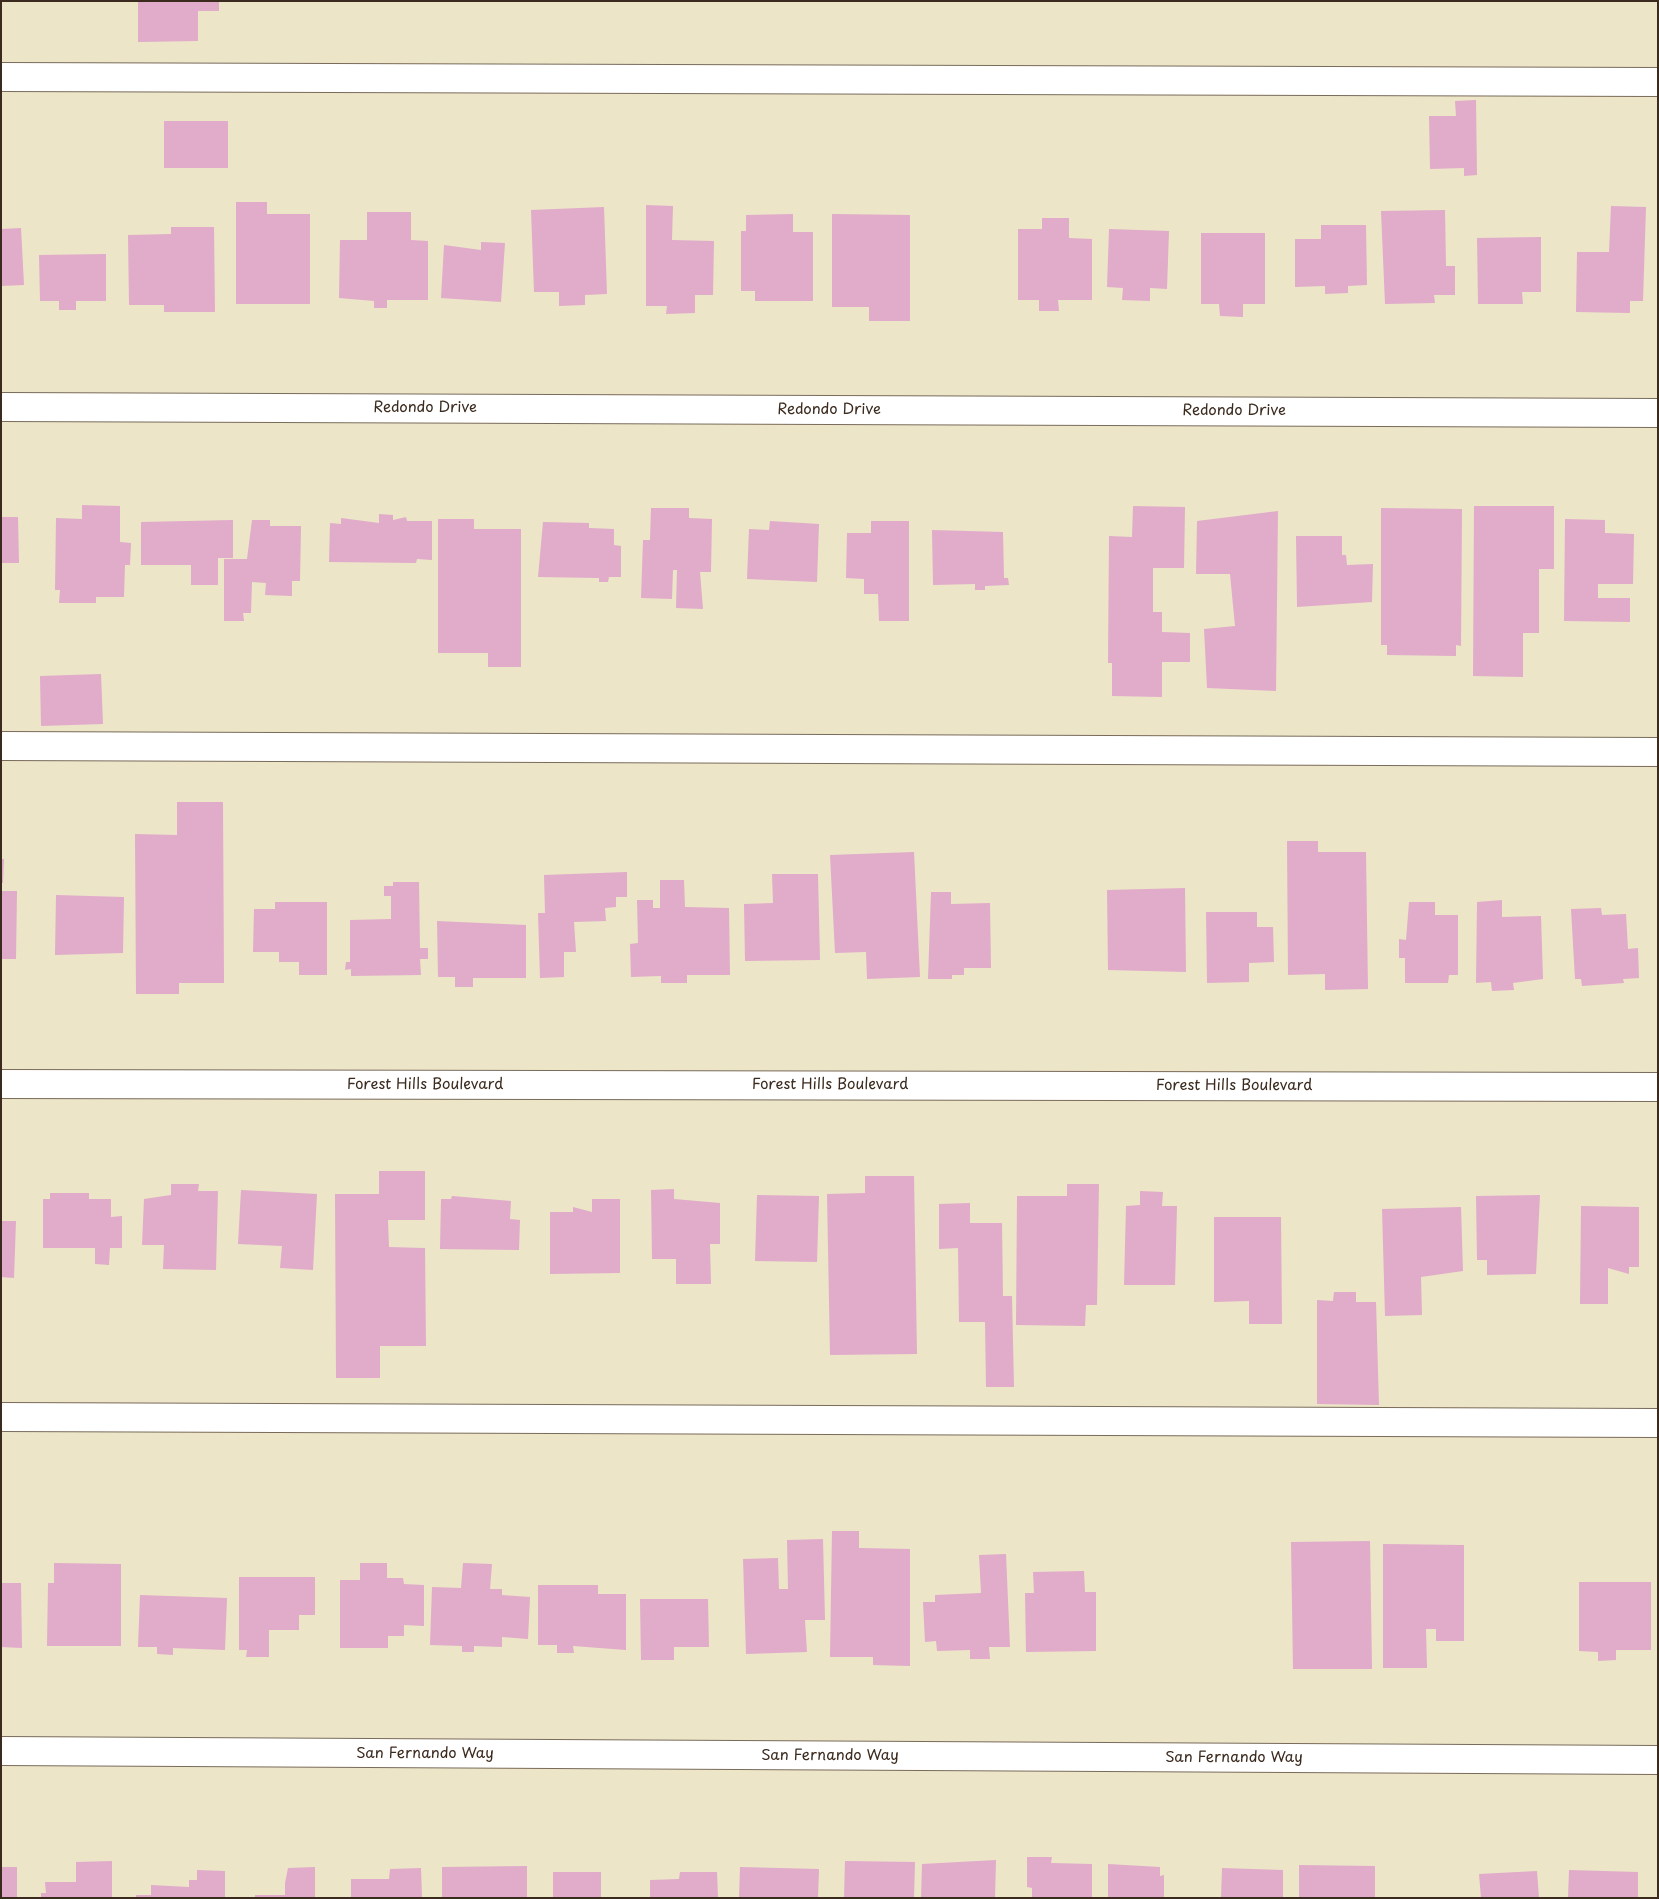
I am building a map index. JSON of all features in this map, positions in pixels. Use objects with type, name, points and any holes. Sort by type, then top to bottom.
[{"type":"street","points":[[1,77],[1658,82]]},
{"type":"street","name":"Redondo Drive","points":[[1,407],[1658,413]]},
{"type":"street","points":[[1,746],[1658,752]]},
{"type":"street","name":"Forest Hills Boulevard","points":[[1,1084],[1658,1087]]},
{"type":"street","points":[[1,1417],[1658,1423]]},
{"type":"street","name":"San Fernando Way","points":[[1,1751],[1658,1760]]},
{"type":"building","points":[[138,1],[219,1],[219,11],[198,11],[198,41],[138,42]]},
{"type":"building","points":[[1476,100],[1477,175],[1464,176],[1464,168],[1430,169],[1429,116],[1456,116],[1455,101]]},
{"type":"building","points":[[164,121],[228,121],[228,168],[164,168]]},
{"type":"building","points":[[236,202],[267,202],[267,214],[310,214],[310,304],[236,304]]},
{"type":"building","points":[[646,205],[673,206],[672,240],[714,241],[713,295],[695,295],[695,313],[666,314],[667,306],[646,306]]},
{"type":"building","points":[[1611,206],[1646,207],[1643,301],[1630,301],[1630,313],[1576,312],[1577,252],[1609,252]]},
{"type":"building","points":[[604,207],[607,294],[585,295],[585,305],[559,306],[559,292],[534,292],[531,210]]},
{"type":"building","points":[[1445,210],[1446,266],[1455,266],[1455,295],[1434,295],[1435,303],[1385,304],[1381,211]]},
{"type":"building","points":[[367,212],[411,212],[411,240],[428,241],[428,300],[387,300],[387,308],[374,308],[374,301],[339,298],[340,240],[367,240]]},
{"type":"building","points":[[793,214],[793,232],[813,232],[813,301],[755,301],[755,291],[741,291],[741,231],[746,231],[746,215]]},
{"type":"building","points":[[832,214],[910,215],[910,321],[869,321],[869,307],[832,307]]},
{"type":"building","points":[[1042,218],[1069,218],[1069,238],[1092,239],[1092,300],[1058,300],[1059,311],[1039,311],[1039,300],[1018,300],[1018,229],[1042,229]]},
{"type":"building","points":[[1321,225],[1366,225],[1367,285],[1348,286],[1348,293],[1325,294],[1325,286],[1295,287],[1295,239],[1321,239]]},
{"type":"building","points":[[171,227],[214,227],[215,312],[164,312],[164,305],[129,305],[128,235],[171,234]]},
{"type":"building","points":[[21,228],[24,285],[1,286],[1,229]]},
{"type":"building","points":[[1109,229],[1169,231],[1167,289],[1150,288],[1150,301],[1122,300],[1123,288],[1107,287]]},
{"type":"building","points":[[1201,233],[1265,233],[1265,304],[1243,304],[1243,317],[1220,316],[1219,304],[1201,304]]},
{"type":"building","points":[[1541,237],[1541,292],[1522,292],[1523,304],[1478,304],[1477,238]]},
{"type":"building","points":[[481,242],[505,243],[501,302],[441,298],[444,245],[481,250]]},
{"type":"building","points":[[106,254],[106,301],[76,301],[76,310],[59,310],[59,301],[40,301],[39,255]]},
{"type":"building","points":[[82,505],[120,506],[120,542],[131,543],[130,565],[125,565],[124,597],[96,597],[96,603],[59,603],[60,590],[55,590],[56,518],[82,519]]},
{"type":"building","points":[[1133,506],[1185,507],[1184,568],[1153,568],[1153,612],[1162,612],[1162,632],[1190,633],[1190,662],[1162,662],[1162,697],[1112,696],[1112,663],[1108,663],[1109,536],[1132,537]]},
{"type":"building","points":[[1474,506],[1554,506],[1554,569],[1539,569],[1539,633],[1523,633],[1523,677],[1473,676]]},
{"type":"building","points":[[651,508],[689,508],[689,518],[712,519],[711,572],[700,572],[703,609],[676,608],[677,570],[673,570],[672,599],[641,598],[643,540],[650,540]]},
{"type":"building","points":[[1381,508],[1462,509],[1461,646],[1456,645],[1456,656],[1387,655],[1387,645],[1381,645]]},
{"type":"building","points":[[1278,511],[1276,691],[1207,688],[1204,629],[1235,626],[1230,574],[1196,574],[1197,521]]},
{"type":"building","points":[[379,514],[393,515],[393,520],[406,517],[407,521],[432,521],[432,560],[417,559],[416,563],[329,562],[330,523],[341,524],[341,518],[379,523]]},
{"type":"building","points":[[1,517],[18,517],[19,563],[1,563]]},
{"type":"building","points":[[438,519],[474,519],[474,529],[521,529],[521,667],[488,667],[488,653],[438,653]]},
{"type":"building","points":[[1565,519],[1605,520],[1605,533],[1634,534],[1633,584],[1598,584],[1598,598],[1630,598],[1630,622],[1564,621]]},
{"type":"building","points":[[233,520],[233,558],[218,558],[218,585],[191,585],[191,565],[141,565],[141,522]]},
{"type":"building","points":[[252,520],[270,520],[270,526],[301,526],[300,581],[292,581],[292,596],[265,595],[266,583],[252,582],[251,613],[243,613],[244,621],[224,621],[224,559],[247,559]]},
{"type":"building","points":[[770,521],[819,524],[817,582],[747,579],[749,529],[769,530]]},
{"type":"building","points":[[871,521],[909,521],[909,621],[879,621],[878,594],[864,594],[864,579],[846,578],[847,533],[871,533]]},
{"type":"building","points":[[543,522],[589,523],[589,528],[614,529],[614,545],[621,546],[621,577],[609,577],[608,582],[599,582],[599,578],[538,577]]},
{"type":"building","points":[[932,530],[1003,532],[1004,578],[1008,578],[1009,585],[985,586],[985,590],[975,590],[975,584],[933,585]]},
{"type":"building","points":[[1296,536],[1342,536],[1342,555],[1346,555],[1347,565],[1373,564],[1372,602],[1297,607]]},
{"type":"building","points":[[101,674],[103,724],[41,726],[40,676]]},
{"type":"building","points":[[177,802],[223,802],[224,983],[179,983],[179,994],[136,994],[135,834],[177,835]]},
{"type":"building","points":[[1287,841],[1318,841],[1318,852],[1366,852],[1368,989],[1325,990],[1325,974],[1288,975]]},
{"type":"building","points":[[914,852],[920,977],[867,979],[866,952],[835,953],[830,855]]},
{"type":"building","points":[[1,859],[4,859],[3,883],[1,883]]},
{"type":"building","points":[[627,872],[627,897],[616,897],[616,907],[605,908],[606,921],[574,922],[576,952],[564,952],[564,977],[540,978],[538,913],[545,913],[544,875]]},
{"type":"building","points":[[772,874],[818,874],[820,960],[745,961],[744,904],[773,903]]},
{"type":"building","points":[[660,880],[684,880],[685,907],[729,908],[730,975],[687,975],[687,983],[661,983],[661,976],[631,977],[630,944],[638,943],[637,900],[653,900],[653,908],[660,908]]},
{"type":"building","points":[[393,882],[419,882],[420,948],[428,948],[428,959],[420,959],[421,975],[351,976],[351,969],[345,970],[346,962],[350,962],[350,920],[391,919],[391,896],[384,896],[384,886],[393,886]]},
{"type":"building","points":[[1185,888],[1186,972],[1108,970],[1107,890]]},
{"type":"building","points":[[1,891],[17,891],[16,959],[1,959]]},
{"type":"building","points":[[931,892],[951,892],[951,904],[990,903],[991,968],[964,968],[964,975],[952,975],[952,979],[928,979]]},
{"type":"building","points":[[56,895],[124,897],[123,953],[55,955]]},
{"type":"building","points":[[1502,900],[1502,917],[1541,916],[1543,979],[1513,983],[1514,990],[1492,991],[1491,982],[1476,983],[1477,902]]},
{"type":"building","points":[[275,902],[327,902],[327,975],[299,975],[299,962],[279,962],[279,952],[253,952],[254,909],[275,909]]},
{"type":"building","points":[[1409,902],[1435,902],[1435,915],[1458,915],[1458,975],[1449,975],[1448,983],[1405,983],[1405,958],[1399,958],[1399,939],[1406,940]]},
{"type":"building","points":[[1601,908],[1602,915],[1626,914],[1628,949],[1638,948],[1639,978],[1623,979],[1624,983],[1582,986],[1581,979],[1575,979],[1571,909]]},
{"type":"building","points":[[1206,912],[1257,912],[1257,927],[1273,927],[1274,962],[1249,963],[1249,982],[1207,983]]},
{"type":"building","points":[[437,921],[526,925],[526,978],[473,978],[473,987],[455,987],[455,977],[438,977]]},
{"type":"building","points":[[379,1171],[425,1171],[425,1220],[388,1220],[389,1247],[425,1248],[426,1346],[380,1346],[380,1378],[336,1378],[335,1194],[379,1194]]},
{"type":"building","points":[[865,1176],[914,1176],[917,1354],[830,1355],[827,1194],[865,1193]]},
{"type":"building","points":[[171,1184],[199,1184],[198,1191],[218,1191],[216,1270],[163,1269],[164,1245],[142,1245],[144,1199],[171,1195]]},
{"type":"building","points":[[1067,1184],[1099,1184],[1097,1305],[1086,1305],[1085,1326],[1016,1325],[1017,1196],[1067,1196]]},
{"type":"building","points":[[674,1189],[674,1199],[720,1203],[720,1244],[710,1244],[711,1284],[676,1284],[676,1259],[652,1259],[651,1190]]},
{"type":"building","points":[[241,1190],[317,1194],[313,1270],[280,1268],[282,1246],[238,1244]]},
{"type":"building","points":[[1140,1191],[1163,1192],[1162,1206],[1177,1206],[1175,1285],[1124,1285],[1126,1206],[1140,1205]]},
{"type":"building","points":[[50,1193],[89,1193],[89,1199],[111,1199],[111,1217],[122,1216],[122,1248],[110,1248],[109,1265],[95,1264],[95,1248],[43,1248],[43,1199],[50,1199]]},
{"type":"building","points":[[757,1195],[819,1196],[817,1262],[755,1261]]},
{"type":"building","points":[[1540,1195],[1536,1274],[1487,1275],[1487,1260],[1477,1260],[1476,1196]]},
{"type":"building","points":[[452,1196],[511,1201],[510,1219],[520,1220],[519,1250],[440,1249],[441,1199],[451,1199]]},
{"type":"building","points":[[592,1199],[620,1199],[620,1273],[550,1274],[550,1212],[573,1212],[573,1207],[592,1212]]},
{"type":"building","points":[[970,1203],[970,1223],[1002,1223],[1003,1296],[1012,1296],[1014,1387],[986,1387],[985,1322],[959,1322],[958,1248],[939,1249],[939,1204]]},
{"type":"building","points":[[1581,1206],[1639,1207],[1639,1267],[1629,1267],[1629,1274],[1608,1268],[1608,1304],[1580,1304]]},
{"type":"building","points":[[1461,1207],[1463,1271],[1421,1277],[1422,1315],[1385,1316],[1382,1209]]},
{"type":"building","points":[[1214,1217],[1281,1217],[1282,1324],[1249,1324],[1249,1301],[1214,1302]]},
{"type":"building","points":[[1,1221],[16,1221],[14,1278],[1,1277]]},
{"type":"building","points":[[1334,1292],[1356,1292],[1356,1302],[1376,1302],[1379,1405],[1317,1404],[1317,1300],[1333,1301]]},
{"type":"building","points":[[832,1531],[859,1531],[859,1548],[910,1549],[910,1666],[873,1665],[873,1657],[830,1657]]},
{"type":"building","points":[[823,1539],[825,1620],[805,1620],[807,1652],[746,1654],[743,1559],[778,1558],[779,1589],[788,1589],[787,1540]]},
{"type":"building","points":[[1370,1541],[1372,1669],[1293,1669],[1291,1542]]},
{"type":"building","points":[[1383,1544],[1464,1545],[1464,1641],[1436,1641],[1436,1629],[1426,1629],[1427,1668],[1383,1668]]},
{"type":"building","points":[[1006,1554],[1010,1647],[989,1647],[990,1659],[970,1659],[970,1650],[937,1651],[936,1641],[925,1642],[923,1602],[935,1602],[935,1595],[981,1593],[979,1555]]},
{"type":"building","points":[[54,1563],[121,1564],[121,1646],[47,1646],[48,1583],[54,1583]]},
{"type":"building","points":[[360,1563],[387,1563],[387,1578],[403,1578],[404,1584],[424,1585],[424,1626],[404,1625],[404,1636],[388,1636],[388,1648],[340,1648],[340,1580],[360,1580]]},
{"type":"building","points":[[463,1563],[492,1564],[490,1589],[502,1589],[502,1595],[530,1597],[528,1639],[502,1637],[502,1647],[474,1646],[474,1652],[462,1652],[462,1646],[430,1645],[432,1587],[461,1588]]},
{"type":"building","points":[[1084,1571],[1085,1592],[1096,1592],[1096,1651],[1026,1652],[1025,1593],[1034,1593],[1033,1572]]},
{"type":"building","points":[[239,1577],[315,1577],[315,1615],[299,1615],[299,1630],[269,1630],[269,1657],[246,1657],[247,1650],[239,1650]]},
{"type":"building","points":[[1579,1582],[1651,1582],[1651,1650],[1616,1650],[1616,1660],[1598,1661],[1598,1652],[1579,1651]]},
{"type":"building","points":[[1,1583],[21,1583],[22,1648],[1,1647]]},
{"type":"building","points":[[538,1585],[598,1585],[598,1594],[626,1594],[626,1650],[573,1646],[574,1653],[557,1653],[557,1645],[538,1645]]},
{"type":"building","points":[[140,1595],[227,1598],[225,1650],[173,1648],[173,1655],[157,1654],[157,1647],[138,1647]]},
{"type":"building","points":[[640,1599],[708,1599],[709,1647],[674,1647],[674,1660],[641,1660]]},
{"type":"building","points":[[1027,1857],[1052,1857],[1051,1863],[1092,1864],[1092,1898],[1032,1898],[1032,1888],[1027,1887]]},
{"type":"building","points":[[996,1860],[995,1898],[921,1898],[922,1864]]},
{"type":"building","points":[[112,1861],[112,1898],[41,1898],[41,1893],[46,1893],[45,1882],[76,1882],[76,1862]]},
{"type":"building","points":[[845,1861],[915,1862],[914,1898],[844,1898]]},
{"type":"building","points":[[1108,1864],[1160,1867],[1160,1876],[1164,1875],[1164,1898],[1108,1898]]},
{"type":"building","points":[[1299,1865],[1375,1866],[1375,1898],[1299,1898]]},
{"type":"building","points":[[527,1866],[527,1898],[442,1898],[442,1867]]},
{"type":"building","points":[[1,1867],[17,1867],[17,1898],[1,1898]]},
{"type":"building","points":[[315,1867],[315,1898],[255,1898],[255,1895],[285,1895],[288,1868]]},
{"type":"building","points":[[740,1867],[819,1869],[818,1898],[739,1898]]},
{"type":"building","points":[[421,1868],[422,1898],[351,1898],[351,1879],[389,1879],[390,1869]]},
{"type":"building","points":[[1222,1868],[1283,1870],[1283,1898],[1221,1898]]},
{"type":"building","points":[[197,1870],[225,1871],[225,1898],[136,1898],[136,1895],[151,1895],[151,1885],[189,1887],[189,1880],[197,1880]]},
{"type":"building","points":[[1569,1870],[1638,1872],[1638,1898],[1568,1898]]},
{"type":"building","points":[[1537,1871],[1539,1898],[1481,1898],[1479,1874]]},
{"type":"building","points":[[553,1872],[601,1872],[601,1898],[553,1898]]},
{"type":"building","points":[[680,1872],[717,1872],[718,1898],[650,1898],[650,1880],[679,1879]]}]
